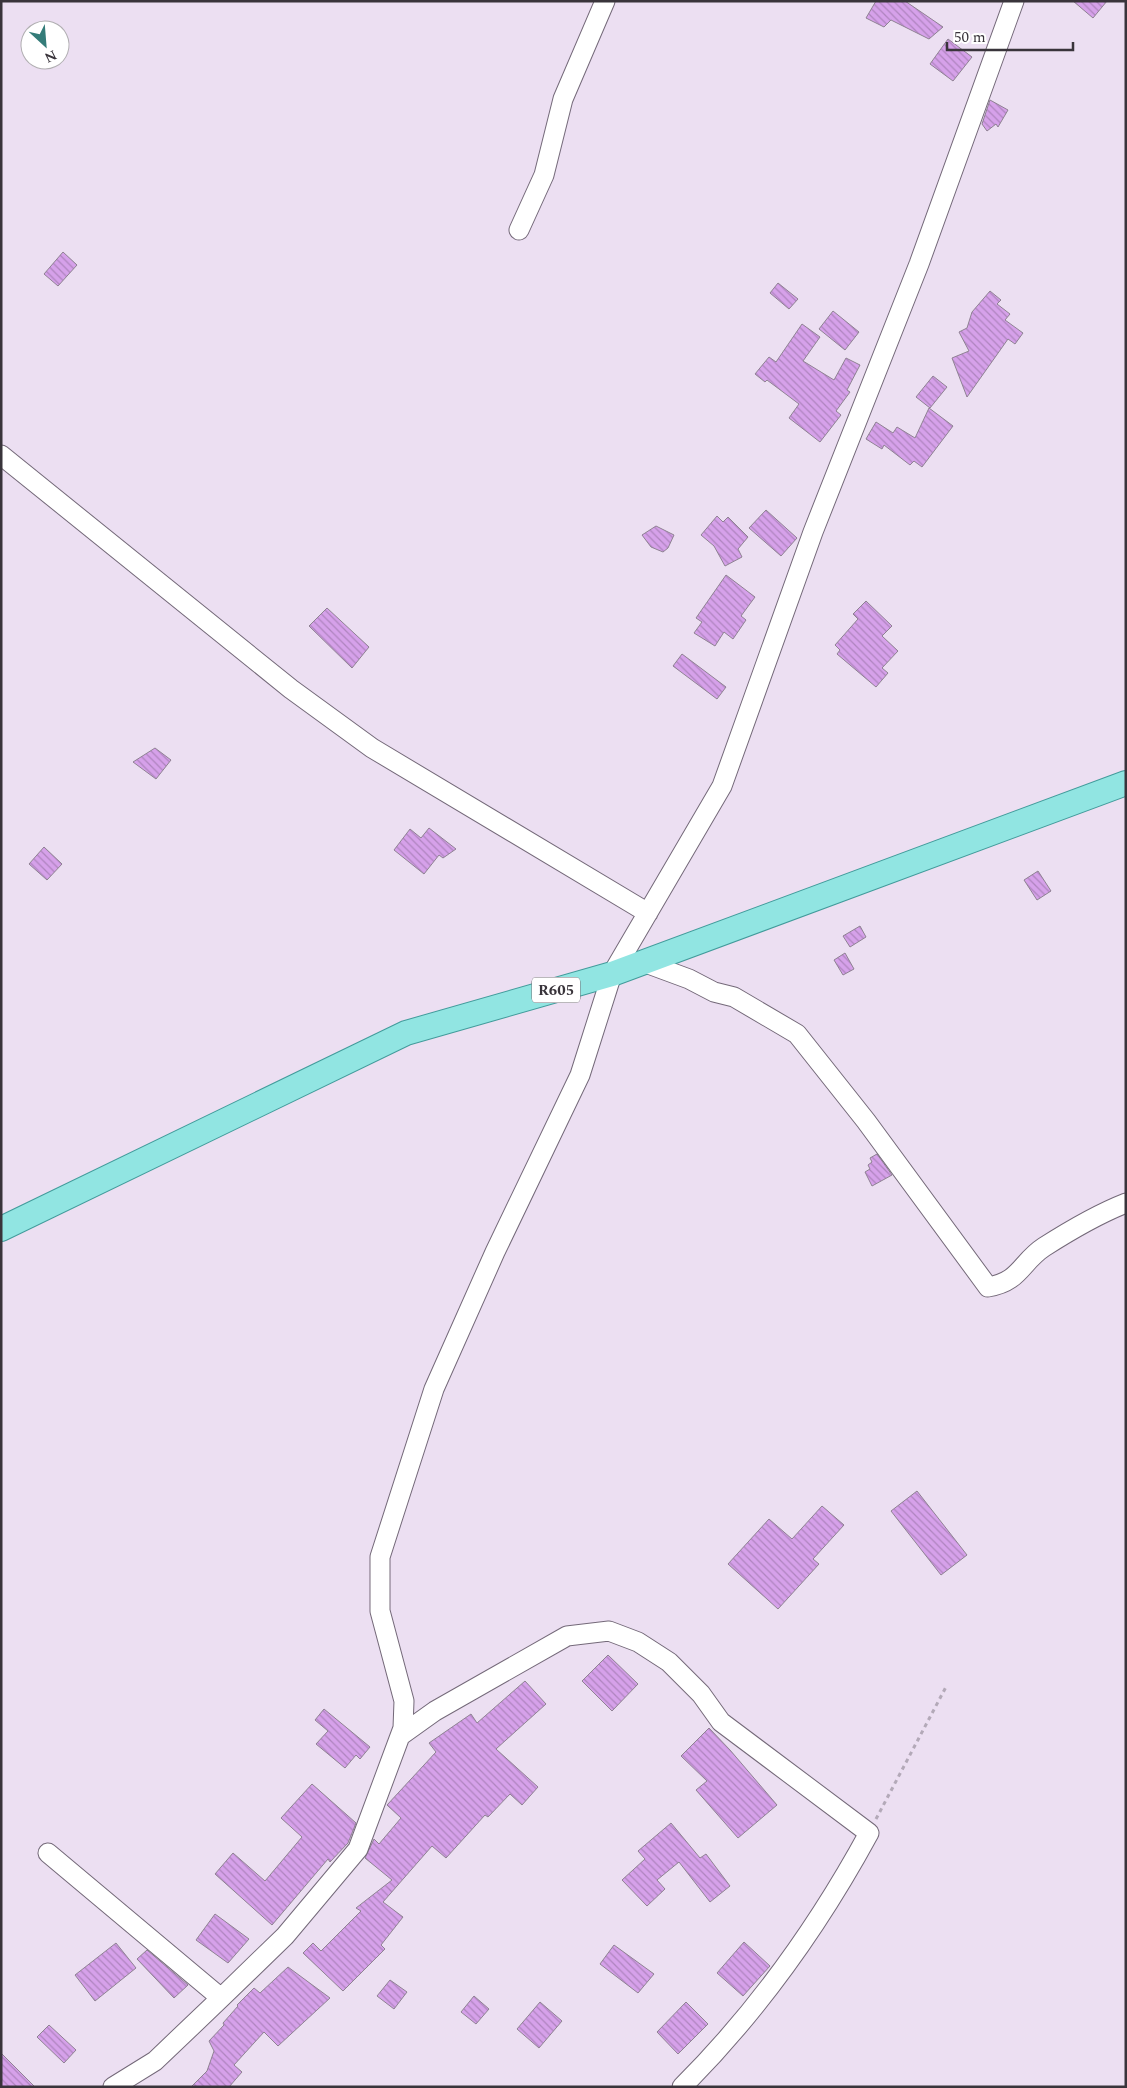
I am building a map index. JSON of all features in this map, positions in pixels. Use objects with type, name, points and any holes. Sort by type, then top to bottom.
[{"type":"main road","name":"R605","points":[[1,1230],[406,1033],[612,974],[1126,783]]},
{"type":"street","points":[[519,230],[544,175],[563,99],[605,1]]},
{"type":"street","points":[[113,2087],[155,2060],[285,1936],[358,1849],[403,1728],[404,1701],[380,1611],[380,1557],[434,1389],[495,1252],[580,1075],[612,974],[722,786],[813,532],[919,264],[1014,1]]},
{"type":"street","points":[[1,455],[290,688],[372,748],[648,913]]},
{"type":"street","points":[[643,962],[689,979],[714,992],[734,996],[797,1034],[872,1129],[988,1287],[1003,1284],[1042,1249],[1110,1209],[1126,1203]]},
{"type":"street","points":[[400,1736],[435,1711],[567,1636],[609,1631],[638,1642],[669,1662],[701,1694],[721,1722],[869,1833],[838,1890],[759,2000],[726,2041],[682,2087]]},
{"type":"street","points":[[48,1853],[221,1998]]},
{"type":"path","points":[[869,1833],[892,1786],[947,1685]]},
{"type":"building","points":[[876,1],[905,1],[943,27],[929,39],[891,20],[884,27],[866,18]]},
{"type":"building","points":[[1073,1],[1107,1],[1093,18]]},
{"type":"building","points":[[948,39],[972,57],[953,81],[930,64]]},
{"type":"building","points":[[990,100],[1008,110],[998,127],[996,124],[987,131],[982,124]]},
{"type":"building","points":[[63,252],[77,265],[58,286],[44,274]]},
{"type":"building","points":[[778,283],[798,299],[789,309],[770,293]]},
{"type":"building","points":[[990,291],[1001,300],[997,304],[1010,314],[1005,320],[1023,333],[1015,344],[1008,339],[967,397],[952,358],[969,351],[959,332],[967,328],[972,312]]},
{"type":"building","points":[[833,311],[859,332],[845,350],[819,329]]},
{"type":"building","points":[[802,324],[820,337],[803,361],[834,380],[846,358],[860,365],[847,390],[850,392],[836,411],[841,415],[820,442],[789,418],[799,404],[767,380],[765,382],[755,374],[769,357],[776,362]]},
{"type":"building","points":[[933,376],[947,387],[930,408],[916,397]]},
{"type":"building","points":[[929,408],[953,426],[922,467],[914,461],[910,465],[884,445],[882,449],[866,439],[876,422],[893,433],[897,427],[915,438]]},
{"type":"building","points":[[766,510],[797,538],[781,556],[749,528]]},
{"type":"building","points":[[717,516],[723,522],[728,517],[748,537],[738,549],[742,557],[725,566],[714,546],[701,535]]},
{"type":"building","points":[[656,526],[674,535],[668,548],[663,552],[651,547],[642,535]]},
{"type":"building","points":[[726,575],[755,597],[741,616],[746,620],[733,639],[724,632],[715,646],[694,633],[702,622],[696,618]]},
{"type":"building","points":[[866,601],[892,626],[882,636],[898,651],[882,668],[888,673],[876,687],[837,654],[840,650],[835,645],[858,619],[853,614]]},
{"type":"building","points":[[327,608],[369,647],[352,668],[309,626]]},
{"type":"building","points":[[682,654],[726,687],[717,699],[673,666]]},
{"type":"building","points":[[155,748],[171,760],[156,779],[133,762]]},
{"type":"building","points":[[429,828],[456,849],[443,858],[439,855],[424,874],[394,850],[410,829],[421,838]]},
{"type":"building","points":[[44,847],[62,864],[47,880],[29,864]]},
{"type":"building","points":[[1038,871],[1051,891],[1037,900],[1024,880]]},
{"type":"building","points":[[860,926],[866,937],[850,947],[843,936]]},
{"type":"building","points":[[845,953],[854,969],[843,975],[834,960]]},
{"type":"building","points":[[877,1154],[892,1175],[872,1186],[865,1172],[870,1169],[868,1165],[872,1162],[870,1158]]},
{"type":"building","points":[[917,1491],[967,1555],[941,1575],[891,1511]]},
{"type":"building","points":[[822,1506],[844,1525],[813,1559],[819,1564],[778,1609],[728,1564],[769,1519],[792,1539]]},
{"type":"building","points":[[608,1655],[638,1684],[612,1711],[582,1681]]},
{"type":"building","points":[[525,1681],[546,1704],[496,1749],[538,1787],[522,1805],[510,1794],[488,1817],[485,1815],[446,1858],[432,1846],[383,1902],[403,1917],[381,1945],[385,1949],[343,1991],[303,1953],[313,1943],[321,1951],[361,1911],[356,1908],[392,1880],[365,1858],[374,1839],[379,1844],[401,1818],[387,1805],[436,1752],[429,1743],[471,1714],[477,1723]]},
{"type":"building","points":[[324,1709],[370,1747],[360,1759],[356,1755],[345,1768],[316,1744],[328,1731],[315,1720]]},
{"type":"building","points":[[709,1728],[777,1805],[738,1838],[696,1790],[707,1781],[681,1756]]},
{"type":"building","points":[[312,1784],[356,1823],[348,1843],[330,1862],[328,1859],[272,1925],[215,1874],[233,1853],[265,1881],[302,1837],[281,1818]]},
{"type":"building","points":[[671,1823],[700,1858],[706,1854],[730,1886],[710,1902],[679,1862],[657,1880],[665,1889],[647,1906],[622,1880],[645,1859],[638,1851]]},
{"type":"building","points":[[215,1914],[249,1939],[228,1963],[196,1940]]},
{"type":"building","points":[[744,1942],[770,1966],[743,1996],[717,1973]]},
{"type":"building","points":[[116,1943],[136,1968],[95,2001],[75,1975]]},
{"type":"building","points":[[614,1945],[654,1974],[638,1993],[600,1964]]},
{"type":"building","points":[[147,1950],[188,1985],[174,1998],[137,1959]]},
{"type":"building","points":[[288,1967],[330,1998],[278,2046],[264,2032],[234,2065],[242,2072],[229,2087],[191,2087],[207,2071],[214,2051],[209,2041],[224,2025],[223,2023],[237,2005],[254,1988],[260,1993]]},
{"type":"building","points":[[390,1980],[407,1992],[394,2009],[377,1996]]},
{"type":"building","points":[[474,1996],[489,2009],[476,2024],[461,2012]]},
{"type":"building","points":[[540,2002],[562,2021],[539,2048],[517,2029]]},
{"type":"building","points":[[686,2002],[708,2024],[678,2054],[657,2032]]},
{"type":"building","points":[[49,2025],[76,2050],[64,2063],[37,2037]]},
{"type":"building","points":[[1,2053],[35,2087],[1,2087]]}]
